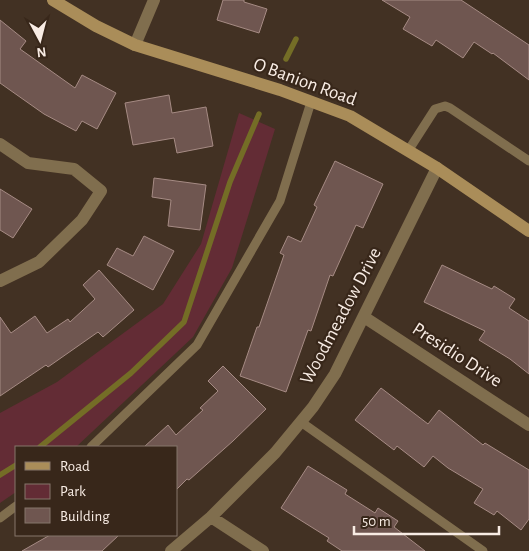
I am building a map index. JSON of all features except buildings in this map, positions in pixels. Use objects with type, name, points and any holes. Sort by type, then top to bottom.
[{"type":"street","name":"O Banion Road","points":[[53,0],[96,26],[135,45],[280,90],[350,116],[437,168],[529,231]]},
{"type":"street","points":[[135,45],[154,0]]},
{"type":"street","points":[[0,144],[28,163],[74,169],[101,191],[82,220],[39,262],[0,282]]},
{"type":"street","name":"Woodmeadow Drive","points":[[171,551],[211,517],[274,453],[313,407],[335,374],[437,168]]},
{"type":"street","name":"Presidio Drive","points":[[364,317],[529,425]]},
{"type":"street","points":[[211,517],[263,551]]},
{"type":"lane","points":[[92,446],[197,345],[280,201],[310,102]]},
{"type":"lane","points":[[408,151],[435,109],[445,106],[529,161]]},
{"type":"lane","points":[[301,422],[483,551]]},
{"type":"lane","points":[[0,518],[15,507]]},
{"type":"green space","points":[[239,113],[275,129],[232,268],[193,337],[77,446],[15,446],[15,493],[0,503],[0,413],[57,382],[163,304],[201,244]]},
{"type":"waterway","points":[[286,59],[296,39]]},
{"type":"waterway","points":[[41,446],[131,373],[184,322],[230,182],[259,114]]},
{"type":"waterway","points":[[0,475],[15,466]]}]
